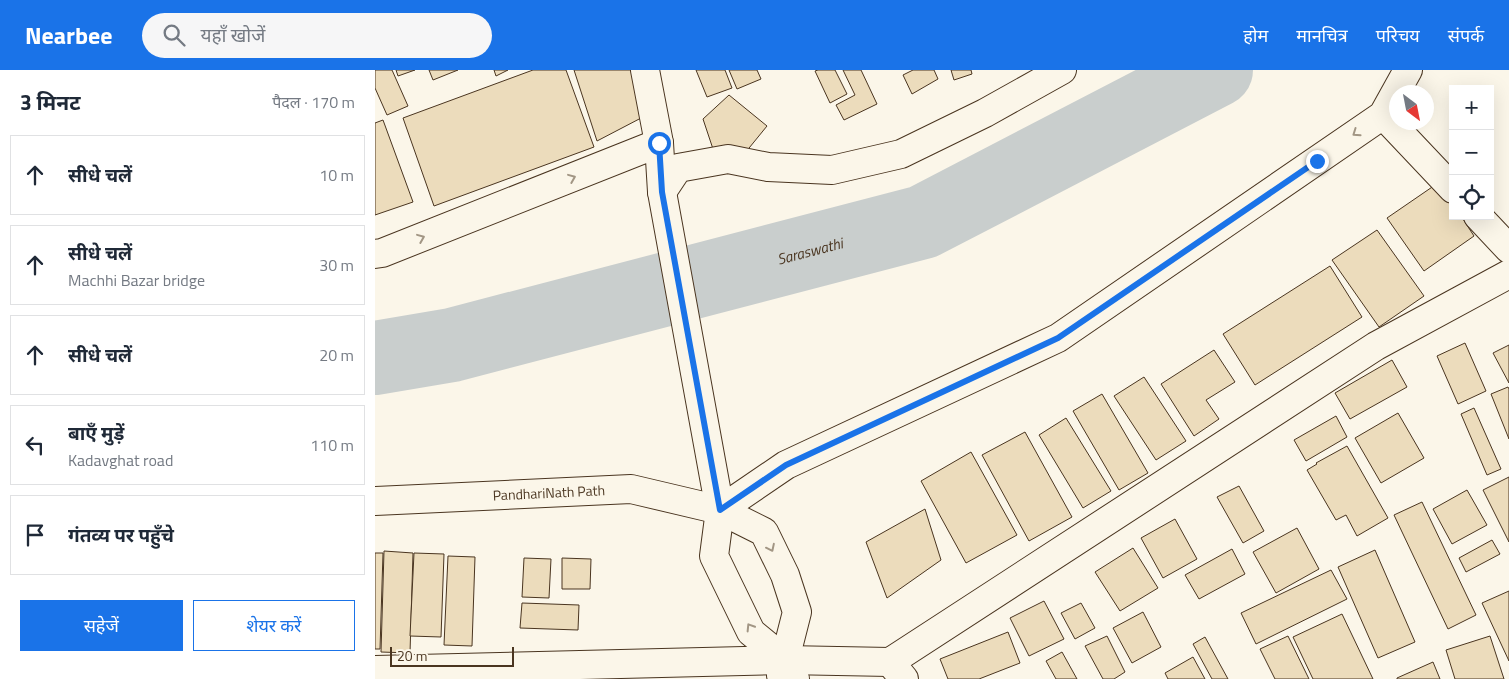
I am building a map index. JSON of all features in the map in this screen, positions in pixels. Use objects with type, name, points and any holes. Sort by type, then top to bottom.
[{"type":"street","points":[[645,70],[659,143],[662,192],[720,510],[714,556],[751,632],[787,672]]},
{"type":"street","points":[[662,192],[678,168],[728,159],[768,167],[832,170],[901,154],[985,113],[1062,70]]},
{"type":"street","points":[[720,510],[786,465],[1058,338],[1383,114],[1408,70]]},
{"type":"street","points":[[1383,114],[1449,185]]},
{"type":"street","points":[[375,254],[382,253],[659,143]]},
{"type":"street","points":[[1482,220],[1509,249]]},
{"type":"street","points":[[375,670],[787,672],[897,670],[1376,346],[1509,274]]},
{"type":"street","name":"PandhariNath Path","points":[[375,501],[631,489],[720,510],[764,532],[785,575],[797,612],[787,672]]},
{"type":"building","points":[[375,70],[392,70],[408,106],[387,115],[375,88]]},
{"type":"building","points":[[396,70],[415,70],[398,76]]},
{"type":"building","points":[[429,70],[458,70],[433,80]]},
{"type":"building","points":[[494,70],[508,70],[496,76]]},
{"type":"building","points":[[533,70],[566,70],[594,147],[434,206],[403,118]]},
{"type":"building","points":[[574,70],[633,70],[643,117],[597,141]]},
{"type":"building","points":[[696,70],[725,70],[732,88],[707,97]]},
{"type":"building","points":[[729,70],[757,70],[761,79],[737,89]]},
{"type":"building","points":[[835,70],[847,94],[830,103],[815,71]]},
{"type":"building","points":[[843,70],[861,70],[877,104],[844,120],[836,105],[855,95]]},
{"type":"building","points":[[913,70],[934,70],[938,79],[912,94],[903,75]]},
{"type":"building","points":[[951,70],[971,70],[972,74],[954,80]]},
{"type":"building","points":[[729,95],[767,126],[745,153],[713,149],[703,119]]},
{"type":"building","points":[[383,120],[413,202],[375,215],[375,123]]},
{"type":"building","points":[[1438,183],[1449,199],[1449,220],[1464,220],[1474,236],[1424,271],[1387,218]]},
{"type":"building","points":[[1377,230],[1424,296],[1379,327],[1332,260]]},
{"type":"building","points":[[1330,266],[1362,317],[1255,385],[1223,334]]},
{"type":"building","points":[[1465,343],[1486,391],[1458,404],[1437,356]]},
{"type":"building","points":[[1509,345],[1509,383],[1493,353]]},
{"type":"building","points":[[1214,350],[1235,382],[1206,400],[1219,419],[1194,436],[1161,384]]},
{"type":"building","points":[[1392,360],[1407,387],[1350,419],[1335,393]]},
{"type":"building","points":[[1144,377],[1186,441],[1156,460],[1114,396]]},
{"type":"building","points":[[1508,387],[1509,389],[1509,439],[1491,394]]},
{"type":"building","points":[[1102,394],[1148,473],[1119,490],[1073,411]]},
{"type":"building","points":[[1474,408],[1501,469],[1487,475],[1461,414]]},
{"type":"building","points":[[1398,413],[1424,458],[1381,483],[1355,438]]},
{"type":"building","points":[[1336,416],[1347,437],[1306,461],[1294,440]]},
{"type":"building","points":[[1066,418],[1111,491],[1083,508],[1039,435]]},
{"type":"building","points":[[1025,432],[1072,517],[1029,541],[982,455]]},
{"type":"building","points":[[1347,446],[1388,518],[1357,536],[1346,515],[1336,520],[1307,470]]},
{"type":"building","points":[[971,452],[1017,535],[966,563],[921,481]]},
{"type":"building","points":[[1509,477],[1509,542],[1483,490]]},
{"type":"building","points":[[1239,486],[1264,531],[1243,543],[1217,497]]},
{"type":"building","points":[[1467,490],[1487,525],[1452,544],[1433,509]]},
{"type":"building","points":[[1422,502],[1476,615],[1448,629],[1394,515]]},
{"type":"building","points":[[925,509],[941,560],[887,598],[866,542]]},
{"type":"building","points":[[1175,519],[1197,559],[1163,578],[1141,538]]},
{"type":"building","points":[[1297,528],[1319,569],[1276,593],[1253,552]]},
{"type":"building","points":[[1492,540],[1500,554],[1466,572],[1459,558]]},
{"type":"building","points":[[1133,548],[1158,588],[1120,611],[1095,572]]},
{"type":"building","points":[[1232,549],[1245,574],[1199,599],[1185,575]]},
{"type":"building","points":[[1375,550],[1415,642],[1378,658],[1338,567]]},
{"type":"building","points":[[384,551],[413,553],[410,653],[381,652]]},
{"type":"building","points":[[375,553],[383,553],[380,649],[375,649]]},
{"type":"building","points":[[414,553],[444,554],[441,637],[410,636]]},
{"type":"building","points":[[448,556],[475,557],[472,646],[444,645]]},
{"type":"building","points":[[524,558],[551,559],[549,598],[522,597]]},
{"type":"building","points":[[562,558],[591,559],[590,589],[562,589]]},
{"type":"building","points":[[1331,570],[1347,599],[1256,644],[1241,613]]},
{"type":"building","points":[[1509,591],[1509,661],[1482,603]]},
{"type":"building","points":[[1044,601],[1064,639],[1029,656],[1010,618]]},
{"type":"building","points":[[522,603],[579,605],[578,630],[520,628]]},
{"type":"building","points":[[1081,603],[1095,628],[1075,639],[1061,613]]},
{"type":"building","points":[[1143,612],[1161,647],[1132,663],[1113,628]]},
{"type":"building","points":[[1342,614],[1373,679],[1313,679],[1293,637]]},
{"type":"building","points":[[1008,632],[1020,663],[979,679],[948,679],[940,659]]},
{"type":"building","points":[[1107,636],[1125,672],[1114,679],[1103,679],[1085,646]]},
{"type":"building","points":[[1288,636],[1309,679],[1275,679],[1260,649]]},
{"type":"building","points":[[1490,636],[1504,679],[1455,679],[1446,650]]},
{"type":"building","points":[[1205,637],[1228,679],[1212,679],[1193,644]]},
{"type":"building","points":[[1062,652],[1077,679],[1056,679],[1046,661]]},
{"type":"building","points":[[1193,657],[1205,679],[1168,679],[1165,673]]},
{"type":"building","points":[[1433,662],[1440,679],[1397,679],[1397,678]]},
{"type":"waterway","name":"Saraswathi","points":[[375,358],[452,345],[923,222],[1216,70]]},
{"type":"route","points":[[659,143],[662,192],[720,510],[786,465],[1058,338],[1317,161]]}]
